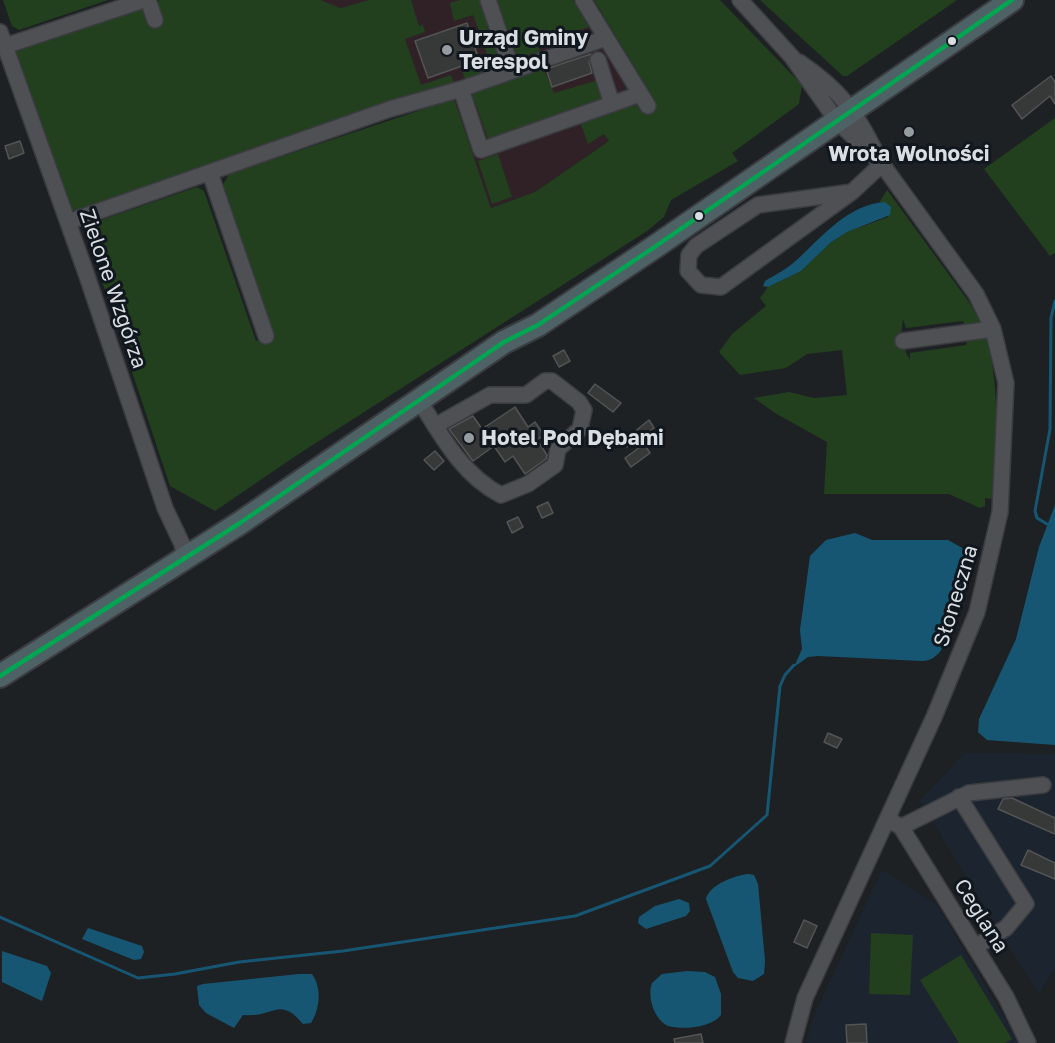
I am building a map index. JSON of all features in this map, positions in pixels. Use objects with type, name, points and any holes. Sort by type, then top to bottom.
[{"type":"highway","points":[[0,676],[185,558],[504,342],[538,325],[841,110],[987,0]]},
{"type":"highway","points":[[841,110],[1012,0]]},
{"type":"street","points":[[2,39],[146,0],[155,20]]},
{"type":"street","points":[[488,0],[512,70]]},
{"type":"street","points":[[461,89],[482,150],[612,104],[644,100],[583,0]]},
{"type":"street","name":"Słoneczna","points":[[740,0],[792,57],[822,78],[841,110],[976,294],[993,329],[1006,383],[1002,488],[994,547],[966,643],[805,998],[794,1043]]},
{"type":"street","points":[[68,222],[390,108],[426,101],[606,38]]},
{"type":"street","name":"Zielone Wzgórza","points":[[2,39],[68,222],[165,507],[182,544],[185,558]]},
{"type":"street","points":[[598,60],[612,104]]},
{"type":"street","points":[[852,192],[758,205],[696,246],[689,255],[688,272],[701,285],[722,287],[852,192],[882,164]]},
{"type":"street","points":[[210,173],[266,336]]},
{"type":"street","points":[[903,341],[993,329]]},
{"type":"street","points":[[419,400],[435,426],[460,461],[482,485],[501,495],[520,488],[555,465],[558,449],[580,429],[584,410],[579,402],[552,381],[545,381],[526,395],[490,395],[475,401],[435,426]]},
{"type":"street","points":[[901,827],[969,793],[1043,785]]},
{"type":"street","points":[[959,797],[1026,904],[1006,928],[975,947]]},
{"type":"street","name":"Ceglana","points":[[887,819],[901,827],[1006,997],[1028,1043]]},
{"type":"shaded area","points":[[308,0],[576,0],[646,115],[535,192],[491,208],[449,86],[419,96]]},
{"type":"shaded area","points":[[965,753],[1055,754],[1055,968],[1039,994],[920,801]]},
{"type":"shaded area","points":[[882,870],[937,905],[1019,1043],[806,1043],[815,1014]]},
{"type":"green space","points":[[3,0],[108,0],[19,30],[12,26]]},
{"type":"green space","points":[[159,0],[320,0],[341,8],[369,0],[411,0],[419,26],[423,25],[425,32],[405,39],[421,85],[451,75],[455,85],[80,213],[68,208],[14,59],[16,52],[21,48],[138,8],[146,12],[157,6]]},
{"type":"green space","points":[[460,0],[484,0],[488,30],[480,33],[473,15],[454,21],[450,3]]},
{"type":"green space","points":[[492,0],[573,0],[589,27],[538,44],[540,52],[516,58]]},
{"type":"green space","points":[[594,0],[720,0],[802,85],[799,104],[732,153],[738,161],[671,200],[664,217],[647,231],[297,455],[215,511],[170,486],[86,233],[90,224],[197,187],[204,191],[256,341],[274,335],[223,185],[229,174],[454,99],[491,208],[535,192],[609,141],[604,134],[588,144],[580,122],[638,102],[643,110],[657,104]]},
{"type":"green space","points":[[760,0],[957,0],[847,76],[843,76]]},
{"type":"green space","points":[[494,41],[504,64],[502,67],[466,81],[462,71],[489,61],[483,42]]},
{"type":"green space","points":[[542,65],[554,93],[598,80],[607,98],[489,142],[471,91]]},
{"type":"green space","points":[[1055,118],[1055,253],[1050,256],[984,169]]},
{"type":"green space","points":[[498,154],[512,197],[492,204],[478,161]]},
{"type":"green space","points":[[887,190],[969,302],[980,321],[980,324],[965,328],[963,321],[906,328],[903,319],[902,340],[910,360],[910,353],[966,345],[967,339],[986,336],[994,376],[996,437],[992,499],[985,498],[985,506],[980,508],[949,494],[824,494],[827,442],[775,413],[754,398],[789,392],[814,398],[847,395],[842,350],[807,354],[786,368],[740,375],[719,352],[732,334],[766,306],[760,298],[768,287],[801,271],[830,243],[847,232],[888,217],[885,202],[879,203]]},
{"type":"green space","points":[[871,933],[913,935],[910,995],[869,994]]},
{"type":"green space","points":[[961,955],[1012,1039],[1005,1043],[959,1043],[920,980]]},
{"type":"water","points":[[885,202],[891,207],[890,215],[847,232],[830,243],[801,271],[768,287],[763,286],[765,281],[792,264],[828,230],[849,214],[872,204]]},
{"type":"water","points":[[1055,505],[1055,745],[987,740],[978,732],[979,719],[1016,639],[1039,547]]},
{"type":"water","points":[[855,533],[872,540],[948,540],[964,549],[966,572],[956,619],[945,645],[933,658],[922,661],[818,656],[808,657],[794,667],[802,649],[800,630],[810,556],[826,540]]},
{"type":"water","points":[[754,875],[758,884],[765,961],[764,974],[753,981],[738,978],[733,972],[706,899],[717,885],[737,876]]},
{"type":"water","points":[[679,899],[689,903],[690,911],[686,916],[646,929],[638,923],[639,917],[655,906]]},
{"type":"water","points":[[88,928],[142,946],[144,952],[141,959],[134,960],[82,939]]},
{"type":"water","points":[[2,951],[47,966],[51,973],[42,1001],[2,982]]},
{"type":"water","points":[[687,971],[705,972],[715,977],[721,994],[721,1015],[711,1023],[696,1027],[668,1026],[655,1013],[650,995],[652,983],[662,974]]},
{"type":"water","points":[[312,974],[317,986],[318,1005],[311,1023],[303,1024],[295,1015],[282,1009],[262,1014],[243,1015],[234,1028],[206,1013],[199,1005],[197,986],[203,984]]},
{"type":"building","name":"Urząd Gminy Terespol","points":[[467,23],[479,60],[428,78],[415,41]]},
{"type":"building","points":[[591,54],[589,62],[592,73],[552,87],[546,69]]},
{"type":"building","points":[[1051,76],[1055,82],[1055,104],[1050,96],[1022,119],[1012,105]]},
{"type":"building","points":[[20,141],[24,153],[9,159],[5,146]]},
{"type":"building","points":[[564,350],[570,361],[559,367],[553,356]]},
{"type":"building","points":[[595,384],[621,403],[613,412],[588,393]]},
{"type":"building","points":[[515,407],[528,427],[535,422],[544,435],[537,440],[547,455],[546,459],[525,474],[513,456],[505,462],[494,446],[473,461],[449,429],[473,416],[482,429]]},
{"type":"building","points":[[649,420],[654,428],[627,447],[623,441]]},
{"type":"building","points":[[644,444],[650,453],[631,467],[625,458]]},
{"type":"building","points":[[435,451],[444,461],[434,470],[424,460]]},
{"type":"building","points":[[548,502],[553,513],[542,518],[537,507]]},
{"type":"building","points":[[518,517],[523,527],[512,533],[507,522]]},
{"type":"building","points":[[828,733],[842,739],[837,748],[824,742]]},
{"type":"building","points":[[1012,798],[1055,818],[1055,834],[998,809],[1003,799]]},
{"type":"building","points":[[1028,850],[1055,863],[1055,879],[1021,865]]},
{"type":"building","points":[[804,920],[817,926],[807,948],[794,942]]},
{"type":"building","points":[[866,1024],[867,1043],[847,1043],[846,1025]]},
{"type":"building","points":[[701,1034],[703,1043],[675,1043],[674,1039]]},
{"type":"waterway","points":[[1052,527],[1037,518],[1035,511],[1050,429],[1051,318],[1055,301]]},
{"type":"waterway","points":[[0,917],[138,978],[175,974],[239,962],[343,951],[575,916],[710,866],[767,815],[780,686],[785,675],[794,665]]},
{"type":"transit line","points":[[0,676],[240,523],[504,342],[538,325],[1012,0]]},
{"type":"place","name":"Urząd Gminy Terespol","points":[[447,50]]},
{"type":"place","name":"Wrota Wolności","points":[[909,132]]},
{"type":"place","name":"Hotel Pod Dębami","points":[[469,438]]}]
